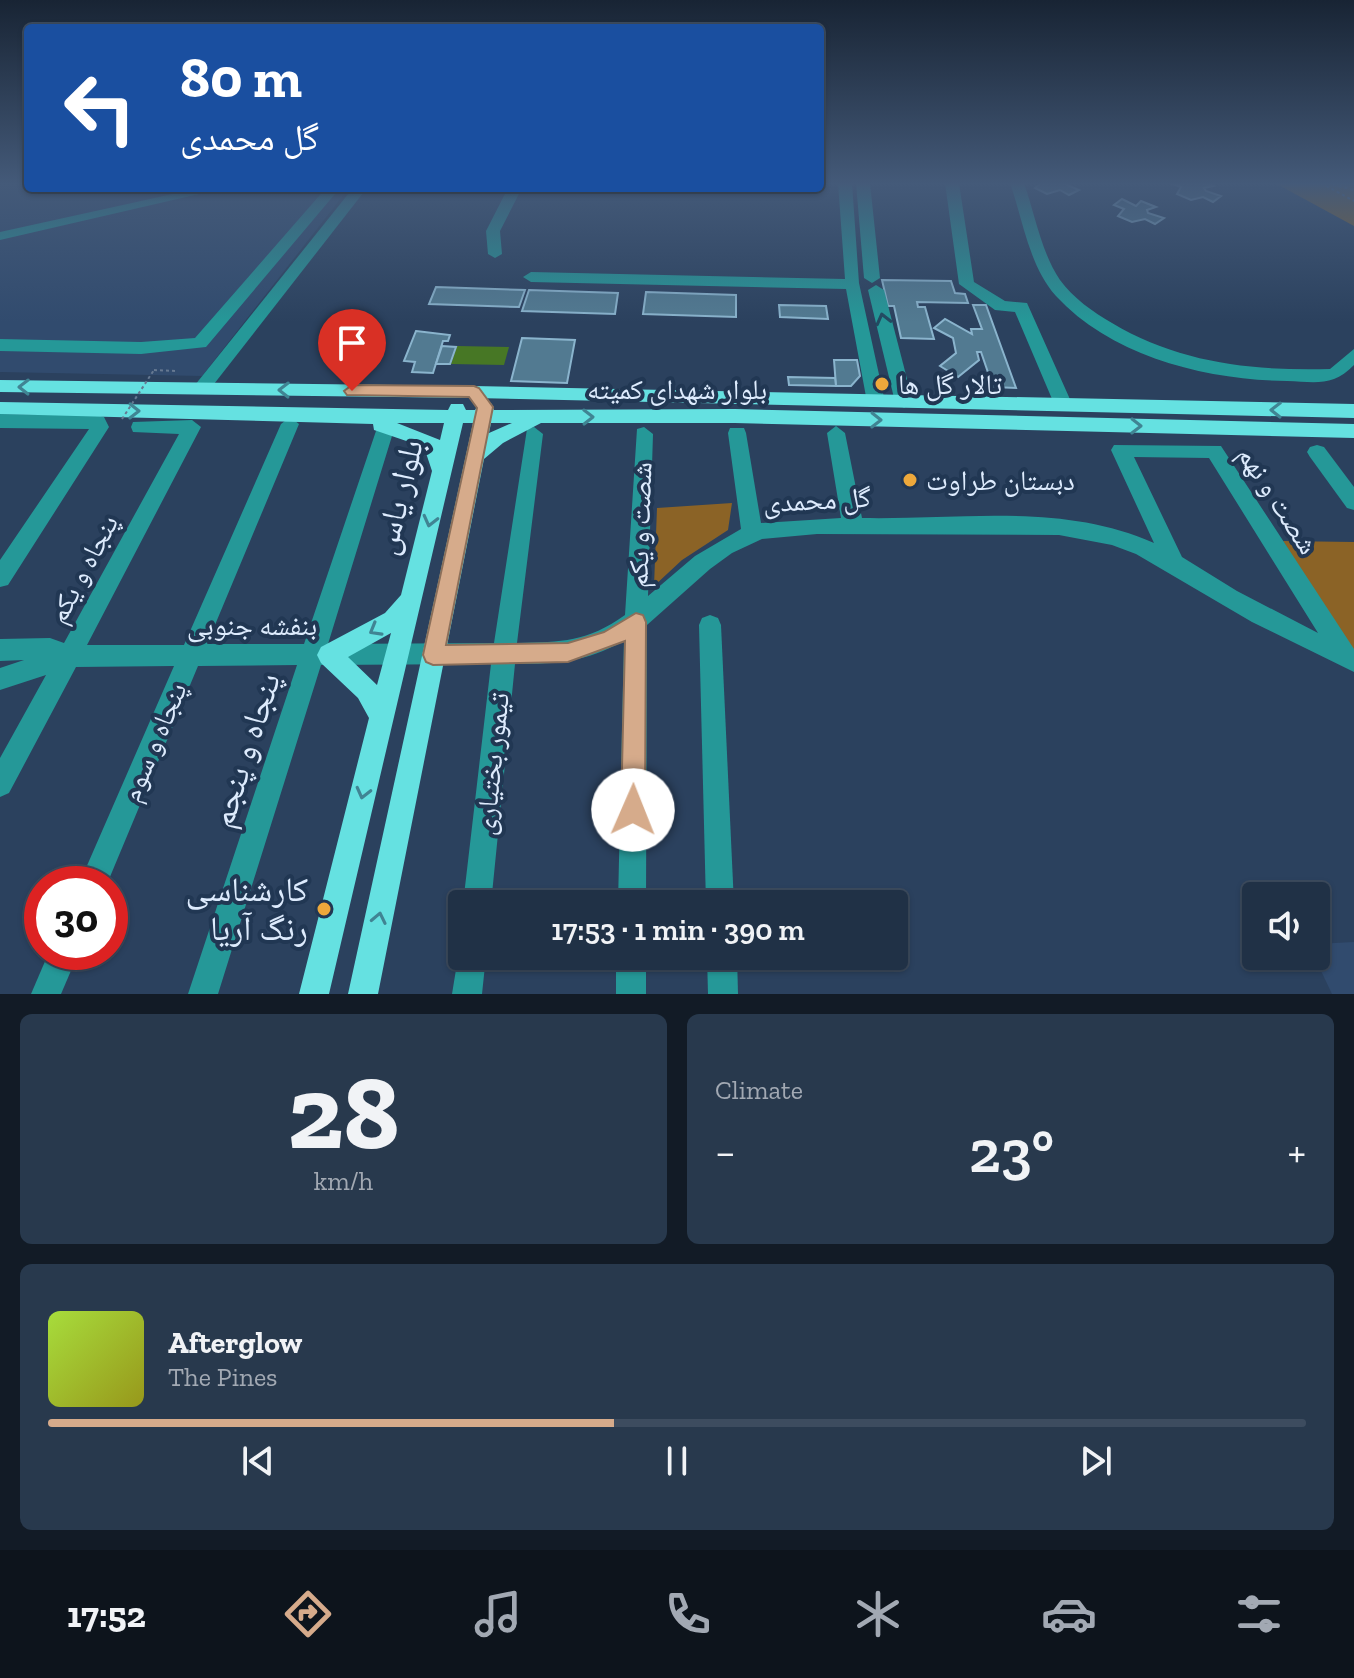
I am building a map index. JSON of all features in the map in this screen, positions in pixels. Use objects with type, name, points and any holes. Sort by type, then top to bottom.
[{"type":"main road","name":"بلوار شهدای کمیته","points":[[0,386],[474,392],[1354,411]]},
{"type":"main road","points":[[363,994],[485,407],[474,392]]},
{"type":"main road","name":"بلوار یاس","points":[[314,994],[457,407],[474,392]]},
{"type":"main road","name":"بلوار شهدای کمیته","points":[[453,423],[553,418],[735,416],[1354,431]]},
{"type":"main road","points":[[354,417],[432,443],[441,473]]},
{"type":"main road","points":[[1,419],[354,417],[453,423]]},
{"type":"main road","points":[[475,456],[518,425],[553,418]]},
{"type":"main road","points":[[382,717],[367,690],[320,655],[393,620],[411,595]]},
{"type":"street","points":[[0,236],[30,229]]},
{"type":"street","points":[[0,345],[168,348],[200,343],[297,229]]},
{"type":"street","points":[[201,389],[327,229]]},
{"type":"street","points":[[494,229],[495,254]]},
{"type":"street","points":[[849,229],[853,284],[876,402]]},
{"type":"street","points":[[868,229],[874,284],[904,402]]},
{"type":"street","points":[[959,229],[967,284],[1001,306],[1021,307],[1064,406]]},
{"type":"street","points":[[1034,229],[1051,277],[1078,308],[1126,341],[1191,365],[1276,378],[1334,375],[1354,355]]},
{"type":"street","points":[[531,277],[853,284],[863,276],[874,284]]},
{"type":"street","points":[[0,578],[97,431],[97,422],[1,419]]},
{"type":"street","name":"پنجاه و یکم","points":[[0,784],[192,427],[131,423]]},
{"type":"street","name":"پنجاه و سوم","points":[[101,866],[290,424]]},
{"type":"street","points":[[737,433],[752,533]]},
{"type":"street","points":[[836,433],[853,527]]},
{"type":"street","name":"تیمور بختیاری","points":[[479,890],[504,653],[534,434]]},
{"type":"street","name":"شصت و یکم","points":[[632,890],[636,622],[644,434]]},
{"type":"street","name":"پنجاه و پنجم","points":[[203,994],[320,655],[383,436]]},
{"type":"street","name":"شصت و نهم","points":[[1173,562],[1121,450],[1214,451],[1350,659]]},
{"type":"street","points":[[1317,452],[1354,502]]},
{"type":"street","name":"گل محمدی","points":[[433,655],[568,653],[591,648],[636,622],[709,556],[752,533],[853,527],[1085,529],[1140,545],[1228,597],[1350,659]]},
{"type":"street","points":[[710,625],[719,890]]},
{"type":"street","name":"بنفشه جنوبی","points":[[0,650],[50,649],[70,656]]},
{"type":"street","name":"بنفشه جنوبی","points":[[0,679],[70,656],[433,655]]},
{"type":"street","points":[[46,994],[56,970]]},
{"type":"street","points":[[467,994],[470,970]]},
{"type":"street","points":[[631,970],[631,994]]},
{"type":"street","points":[[722,970],[723,994]]},
{"type":"path","points":[[131,423],[154,370],[176,371]]},
{"type":"shaded area","points":[[0,229],[317,229],[202,376],[0,372]]},
{"type":"shaded area","points":[[457,346],[509,347],[504,365],[451,364]]},
{"type":"shaded area","points":[[732,503],[728,530],[682,560],[654,586],[657,508]]},
{"type":"shaded area","points":[[1283,541],[1354,542],[1354,652],[1349,651]]},
{"type":"shaded area","points":[[1354,942],[1354,994],[1332,994],[1321,970],[1330,970],[1330,943]]},
{"type":"building","points":[[882,280],[951,281],[955,293],[965,294],[968,303],[917,302],[918,307],[925,307],[934,339],[901,338],[894,306],[888,306]]},
{"type":"building","points":[[436,287],[525,290],[519,307],[429,304]]},
{"type":"building","points":[[529,290],[618,293],[615,314],[522,311]]},
{"type":"building","points":[[646,292],[736,295],[736,317],[643,314]]},
{"type":"building","points":[[779,305],[826,306],[828,319],[780,317]]},
{"type":"building","points":[[973,305],[986,305],[1016,388],[993,387],[981,352],[977,352],[979,360],[958,377],[940,366],[956,353],[953,338],[934,328],[945,319],[972,334],[971,329],[982,329]]},
{"type":"building","points":[[416,331],[450,335],[448,341],[443,341],[433,373],[412,372],[415,362],[404,361]]},
{"type":"building","points":[[522,338],[575,340],[567,383],[511,381]]},
{"type":"building","points":[[442,346],[456,347],[450,364],[436,364]]},
{"type":"building","points":[[834,360],[857,360],[860,376],[851,386],[836,386]]},
{"type":"building","points":[[788,377],[835,378],[836,386],[789,385]]},
{"type":"place","name":"تالار گل ها","points":[[882,384]]},
{"type":"place","name":"دبستان طراوت","points":[[910,480]]},
{"type":"place","name":"کارشناسی رنگ آریا","points":[[324,909]]},
{"type":"route","points":[[352,391],[474,392],[485,407],[433,655],[568,653],[610,640],[636,622],[633,810]]}]
